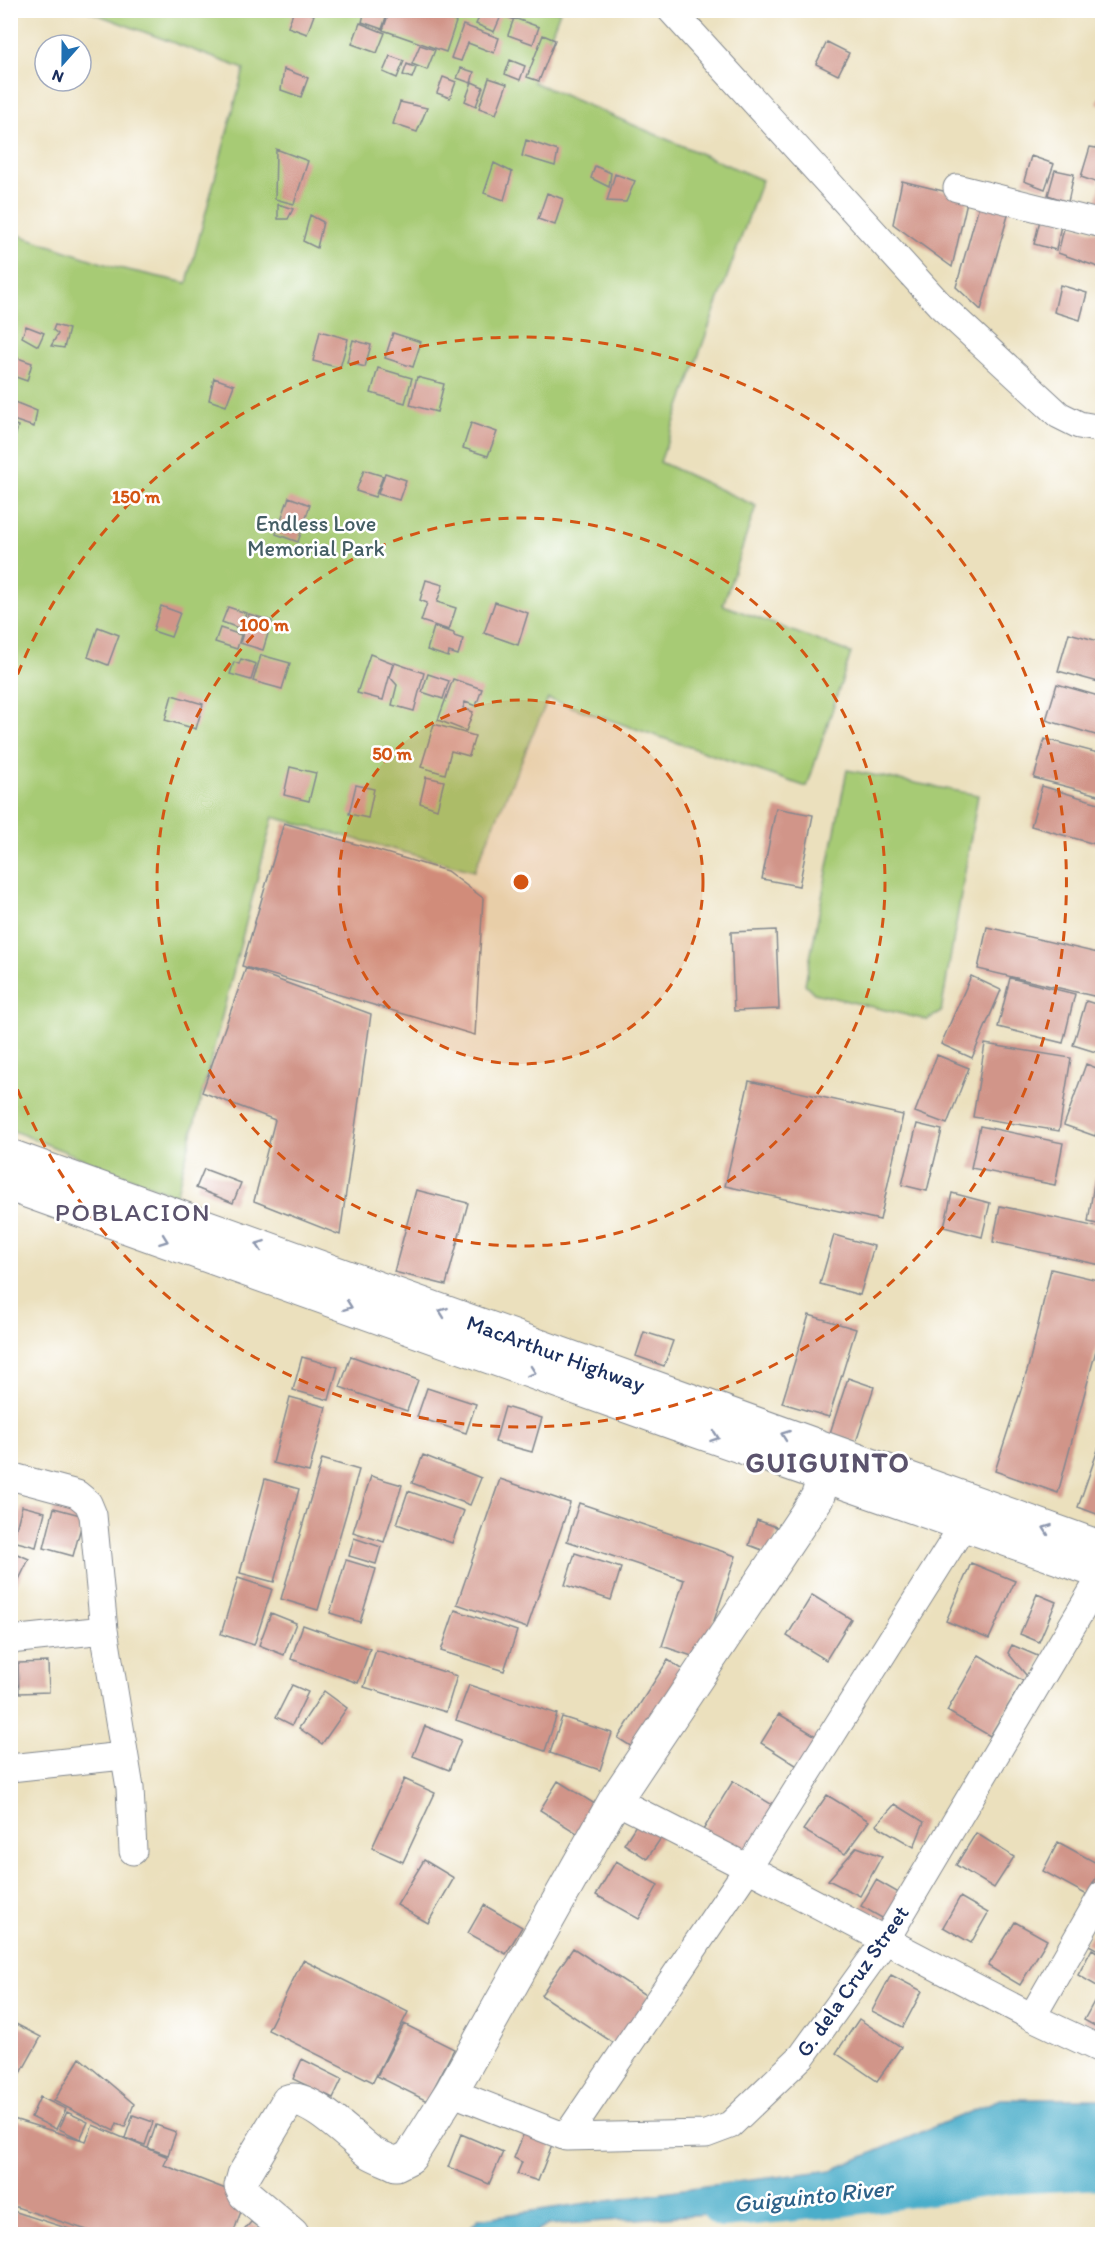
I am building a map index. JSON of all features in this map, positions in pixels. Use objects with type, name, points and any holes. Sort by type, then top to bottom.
[{"type":"main road","name":"MacArthur Highway","points":[[10,1156],[967,1514],[1102,1574]]},
{"type":"main road","name":"MacArthur Highway","points":[[10,1185],[829,1464]]},
{"type":"main road","points":[[292,2235],[244,2194],[241,2186],[244,2175],[288,2101],[299,2099],[312,2105],[373,2154],[396,2164],[410,2157],[451,2092],[615,1800],[817,1497],[829,1464]]},
{"type":"main road","name":"MacArthur Highway","points":[[967,1514],[1102,1548]]},
{"type":"street","points":[[671,10],[939,304],[1059,415],[1079,425],[1102,429]]},
{"type":"street","points":[[957,188],[1102,224]]},
{"type":"street","points":[[10,1476],[77,1494],[88,1503],[93,1515],[104,1630],[123,1756],[128,1771],[133,1851]]},
{"type":"street","points":[[566,2137],[748,1868],[967,1514]]},
{"type":"street","name":"G. dela Cruz Street","points":[[451,2092],[566,2137],[706,2134],[730,2125],[802,2056],[885,1941],[1102,1574]]},
{"type":"street","points":[[10,1640],[104,1630]]},
{"type":"street","points":[[10,1768],[123,1756]]},
{"type":"street","points":[[615,1800],[1032,2017],[1102,2050]]},
{"type":"street","points":[[1032,2017],[1102,1895]]},
{"type":"green space","name":"Endless Love Memorial Park","points":[[88,11],[560,11],[533,82],[762,180],[660,462],[756,506],[723,605],[851,653],[807,787],[548,699],[474,871],[273,817],[176,1196],[11,1130],[10,232],[114,267],[187,283],[244,69]]},
{"type":"green space","points":[[847,770],[978,795],[941,1012],[927,1020],[814,993],[805,984]]},
{"type":"water","points":[[1000,2099],[1102,2099],[1102,2159],[1061,2163],[922,2163],[737,2212],[548,2225],[532,2234],[464,2234],[478,2219],[832,2170]]},
{"type":"building","points":[[294,10],[303,10],[314,15],[307,34],[288,27]]},
{"type":"building","points":[[365,10],[387,14],[382,29],[362,22]]},
{"type":"building","points":[[390,10],[425,10],[456,22],[446,52],[383,30]]},
{"type":"building","points":[[437,10],[460,10],[458,18]]},
{"type":"building","points":[[482,10],[501,16],[494,32],[476,24]]},
{"type":"building","points":[[503,10],[515,10],[512,19],[501,15]]},
{"type":"building","points":[[514,18],[539,27],[533,44],[508,35]]},
{"type":"building","points":[[360,23],[385,33],[377,53],[352,44]]},
{"type":"building","points":[[463,25],[499,38],[494,53],[468,43],[461,61],[451,58]]},
{"type":"building","points":[[543,35],[555,40],[539,81],[527,77]]},
{"type":"building","points":[[827,42],[849,53],[838,75],[816,64]]},
{"type":"building","points":[[420,45],[435,50],[427,70],[412,64]]},
{"type":"building","points":[[390,56],[404,61],[397,78],[383,72]]},
{"type":"building","points":[[510,60],[525,66],[520,80],[505,74]]},
{"type":"building","points":[[407,64],[416,68],[412,78],[403,75]]},
{"type":"building","points":[[461,68],[474,72],[471,83],[457,78]]},
{"type":"building","points":[[284,69],[308,78],[301,97],[281,90]]},
{"type":"building","points":[[443,77],[456,82],[450,98],[437,93]]},
{"type":"building","points":[[489,78],[507,84],[496,114],[479,108]]},
{"type":"building","points":[[472,82],[483,87],[476,106],[465,101]]},
{"type":"building","points":[[1102,92],[1102,105],[1097,104]]},
{"type":"building","points":[[400,102],[427,108],[417,132],[393,124]]},
{"type":"building","points":[[526,140],[558,151],[555,166],[522,156]]},
{"type":"building","points":[[1090,147],[1102,149],[1102,168],[1098,183],[1081,177]]},
{"type":"building","points":[[276,149],[308,161],[294,204],[275,199]]},
{"type":"building","points":[[1031,156],[1054,164],[1045,189],[1024,181]]},
{"type":"building","points":[[494,163],[512,172],[504,200],[484,193]]},
{"type":"building","points":[[595,166],[611,173],[609,187],[591,178]]},
{"type":"building","points":[[1055,170],[1074,174],[1068,202],[1048,195]]},
{"type":"building","points":[[615,174],[635,181],[626,202],[607,201]]},
{"type":"building","points":[[1102,179],[1102,204],[1096,202]]},
{"type":"building","points":[[902,181],[968,197],[952,267],[893,224]]},
{"type":"building","points":[[547,193],[563,199],[555,225],[538,219]]},
{"type":"building","points":[[981,198],[1011,205],[981,310],[956,287]]},
{"type":"building","points":[[278,204],[293,209],[288,219],[278,219]]},
{"type":"building","points":[[310,215],[323,222],[317,248],[303,241]]},
{"type":"building","points":[[1041,216],[1062,220],[1056,250],[1034,244]]},
{"type":"building","points":[[1065,224],[1102,233],[1102,253],[1098,267],[1058,253]]},
{"type":"building","points":[[1060,285],[1087,293],[1080,320],[1054,312]]},
{"type":"building","points":[[55,325],[69,329],[64,348],[51,346],[58,334],[53,330]]},
{"type":"building","points":[[26,326],[44,333],[38,346],[22,337]]},
{"type":"building","points":[[320,331],[348,339],[340,368],[313,361]]},
{"type":"building","points":[[393,333],[421,342],[413,367],[385,358]]},
{"type":"building","points":[[353,340],[371,345],[365,367],[347,362]]},
{"type":"building","points":[[15,357],[32,363],[27,381],[10,375],[10,368]]},
{"type":"building","points":[[378,368],[412,378],[405,403],[371,393]]},
{"type":"building","points":[[417,377],[444,384],[437,412],[410,405]]},
{"type":"building","points":[[214,378],[234,385],[226,406],[209,400]]},
{"type":"building","points":[[12,401],[37,411],[34,427],[10,419]]},
{"type":"building","points":[[10,423],[18,426],[13,445],[10,444]]},
{"type":"building","points":[[471,423],[497,432],[488,456],[463,448]]},
{"type":"building","points":[[364,470],[383,476],[375,497],[356,491]]},
{"type":"building","points":[[385,473],[406,480],[399,500],[378,494]]},
{"type":"building","points":[[289,497],[310,505],[298,542],[276,534]]},
{"type":"building","points":[[426,580],[443,585],[437,602],[456,608],[449,630],[421,621],[427,603],[420,600]]},
{"type":"building","points":[[495,602],[528,613],[518,645],[484,633]]},
{"type":"building","points":[[161,606],[180,613],[171,637],[153,631]]},
{"type":"building","points":[[228,607],[246,613],[241,629],[222,622]]},
{"type":"building","points":[[249,614],[272,621],[263,650],[240,643]]},
{"type":"building","points":[[98,627],[119,635],[108,665],[88,657]]},
{"type":"building","points":[[434,627],[454,633],[454,636],[463,639],[458,655],[449,652],[448,657],[427,650]]},
{"type":"building","points":[[220,628],[241,635],[237,649],[215,642]]},
{"type":"building","points":[[1069,633],[1102,642],[1102,683],[1058,671]]},
{"type":"building","points":[[370,654],[393,663],[383,700],[357,693]]},
{"type":"building","points":[[261,655],[290,663],[282,689],[253,681]]},
{"type":"building","points":[[241,659],[256,664],[251,680],[230,674],[234,662],[239,664]]},
{"type":"building","points":[[395,663],[424,673],[414,711],[392,705],[397,685],[390,677]]},
{"type":"building","points":[[428,674],[449,681],[443,699],[422,692]]},
{"type":"building","points":[[453,679],[482,689],[476,706],[465,702],[463,708],[473,712],[466,731],[438,720]]},
{"type":"building","points":[[1057,684],[1102,697],[1102,737],[1046,720]]},
{"type":"building","points":[[172,695],[203,704],[196,729],[165,720]]},
{"type":"building","points":[[434,724],[475,736],[469,756],[451,751],[445,774],[421,767]]},
{"type":"building","points":[[1045,739],[1102,754],[1102,796],[1034,778]]},
{"type":"building","points":[[290,767],[316,773],[309,801],[284,795]]},
{"type":"building","points":[[426,777],[444,781],[437,809],[420,803]]},
{"type":"building","points":[[356,785],[374,789],[368,818],[349,814]]},
{"type":"building","points":[[1042,786],[1102,804],[1102,846],[1031,826]]},
{"type":"building","points":[[776,808],[813,815],[799,886],[762,879]]},
{"type":"building","points":[[284,823],[447,871],[483,898],[475,1035],[242,966]]},
{"type":"building","points":[[987,927],[1102,954],[1102,998],[978,969]]},
{"type":"building","points":[[776,930],[779,1009],[734,1011],[731,932]]},
{"type":"building","points":[[246,968],[371,1014],[340,1235],[254,1201],[275,1120],[202,1092]]},
{"type":"building","points":[[971,976],[1001,990],[972,1058],[941,1044]]},
{"type":"building","points":[[1010,978],[1075,994],[1063,1043],[998,1027]]},
{"type":"building","points":[[1086,1001],[1102,1006],[1102,1054],[1073,1045]]},
{"type":"building","points":[[985,1044],[1071,1058],[1059,1131],[973,1117]]},
{"type":"building","points":[[937,1055],[969,1068],[947,1124],[915,1112]]},
{"type":"building","points":[[1086,1064],[1102,1070],[1102,1115],[1095,1136],[1064,1125]]},
{"type":"building","points":[[749,1081],[903,1115],[880,1220],[725,1186]]},
{"type":"building","points":[[917,1124],[942,1130],[927,1191],[902,1185]]},
{"type":"building","points":[[980,1126],[1063,1143],[1055,1185],[971,1168]]},
{"type":"building","points":[[204,1169],[241,1183],[233,1203],[196,1188]]},
{"type":"building","points":[[1095,1177],[1102,1178],[1102,1225],[1088,1222]]},
{"type":"building","points":[[416,1190],[468,1203],[446,1285],[394,1272]]},
{"type":"building","points":[[952,1193],[990,1203],[982,1237],[944,1227]]},
{"type":"building","points":[[1000,1206],[1102,1228],[1101,1265],[993,1242]]},
{"type":"building","points":[[834,1235],[874,1246],[860,1295],[820,1284]]},
{"type":"building","points":[[1051,1269],[1102,1281],[1102,1328],[1058,1493],[995,1471],[1028,1368]]},
{"type":"building","points":[[809,1315],[856,1329],[829,1417],[782,1403]]},
{"type":"building","points":[[644,1332],[673,1341],[664,1366],[636,1356]]},
{"type":"building","points":[[351,1356],[418,1380],[407,1411],[340,1387]]},
{"type":"building","points":[[302,1357],[338,1367],[329,1400],[293,1390]]},
{"type":"building","points":[[848,1378],[874,1387],[856,1442],[830,1433]]},
{"type":"building","points":[[427,1388],[476,1404],[466,1433],[417,1417]]},
{"type":"building","points":[[290,1397],[326,1407],[309,1472],[273,1463]]},
{"type":"building","points":[[505,1407],[542,1418],[532,1452],[495,1442]]},
{"type":"building","points":[[1102,1438],[1102,1516],[1078,1507]]},
{"type":"building","points":[[423,1455],[481,1478],[470,1505],[412,1483]]},
{"type":"building","points":[[322,1459],[359,1470],[318,1610],[281,1599]]},
{"type":"building","points":[[371,1476],[402,1485],[384,1542],[353,1532]]},
{"type":"building","points":[[265,1479],[299,1489],[274,1582],[240,1573]]},
{"type":"building","points":[[500,1479],[570,1503],[527,1628],[457,1604]]},
{"type":"building","points":[[408,1491],[464,1511],[452,1543],[397,1524]]},
{"type":"building","points":[[579,1503],[736,1556],[701,1659],[662,1646],[684,1580],[567,1541]]},
{"type":"building","points":[[22,1506],[45,1512],[36,1547],[13,1541]]},
{"type":"building","points":[[54,1508],[84,1516],[73,1556],[44,1548]]},
{"type":"building","points":[[757,1520],[779,1528],[770,1553],[749,1545]]},
{"type":"building","points":[[354,1538],[381,1547],[376,1564],[349,1556]]},
{"type":"building","points":[[10,1551],[29,1559],[10,1598]]},
{"type":"building","points":[[575,1553],[621,1568],[611,1600],[565,1585]]},
{"type":"building","points":[[346,1560],[376,1569],[360,1622],[330,1613]]},
{"type":"building","points":[[971,1563],[1015,1581],[989,1639],[946,1621]]},
{"type":"building","points":[[238,1578],[272,1589],[254,1645],[221,1634]]},
{"type":"building","points":[[1037,1594],[1056,1602],[1039,1642],[1020,1634]]},
{"type":"building","points":[[812,1595],[851,1619],[826,1660],[787,1636]]},
{"type":"building","points":[[455,1610],[517,1631],[504,1671],[441,1651]]},
{"type":"building","points":[[271,1613],[296,1623],[284,1655],[259,1645]]},
{"type":"building","points":[[303,1625],[370,1649],[358,1683],[291,1659]]},
{"type":"building","points":[[1012,1645],[1040,1657],[1031,1681],[1008,1653]]},
{"type":"building","points":[[376,1650],[457,1676],[446,1712],[364,1687]]},
{"type":"building","points":[[979,1655],[1023,1681],[990,1736],[947,1711]]},
{"type":"building","points":[[668,1660],[693,1676],[643,1754],[618,1738]]},
{"type":"building","points":[[48,1662],[49,1692],[19,1693],[18,1663]]},
{"type":"building","points":[[292,1685],[308,1692],[292,1725],[276,1717]]},
{"type":"building","points":[[469,1685],[557,1714],[545,1751],[456,1720]]},
{"type":"building","points":[[324,1691],[347,1708],[322,1744],[299,1728]]},
{"type":"building","points":[[779,1714],[821,1739],[802,1769],[761,1743]]},
{"type":"building","points":[[562,1717],[612,1733],[600,1770],[550,1753]]},
{"type":"building","points":[[425,1726],[461,1740],[449,1770],[413,1756]]},
{"type":"building","points":[[404,1779],[435,1793],[403,1862],[372,1848]]},
{"type":"building","points":[[558,1781],[598,1806],[580,1835],[540,1810]]},
{"type":"building","points":[[733,1781],[776,1807],[747,1856],[703,1830]]},
{"type":"building","points":[[827,1795],[869,1821],[845,1854],[803,1830]]},
{"type":"building","points":[[895,1804],[924,1822],[914,1847],[876,1825]]},
{"type":"building","points":[[639,1820],[663,1835],[647,1859],[624,1844]]},
{"type":"building","points":[[976,1833],[1014,1857],[994,1888],[956,1865]]},
{"type":"building","points":[[1058,1842],[1102,1866],[1087,1895],[1043,1871]]},
{"type":"building","points":[[857,1847],[882,1856],[860,1896],[828,1880]]},
{"type":"building","points":[[424,1860],[454,1878],[428,1923],[397,1905]]},
{"type":"building","points":[[616,1861],[658,1885],[639,1919],[596,1895]]},
{"type":"building","points":[[876,1880],[904,1896],[889,1922],[861,1906]]},
{"type":"building","points":[[960,1897],[988,1913],[971,1943],[943,1927]]},
{"type":"building","points":[[484,1905],[522,1927],[506,1954],[468,1933]]},
{"type":"building","points":[[1102,1919],[1102,1952],[1085,1943]]},
{"type":"building","points":[[1015,1922],[1047,1940],[1020,1985],[988,1966]]},
{"type":"building","points":[[573,1948],[650,1998],[618,2046],[541,1995]]},
{"type":"building","points":[[1092,1949],[1102,1955],[1102,1989],[1078,1975]]},
{"type":"building","points":[[303,1960],[408,2012],[373,2082],[268,2030]]},
{"type":"building","points":[[891,1975],[922,1991],[903,2027],[872,2011]]},
{"type":"building","points":[[1096,1998],[1102,2002],[1102,2030],[1084,2020]]},
{"type":"building","points":[[859,2019],[901,2047],[877,2081],[836,2053]]},
{"type":"building","points":[[10,2021],[41,2037],[21,2073],[10,2067]]},
{"type":"building","points":[[404,2024],[454,2049],[427,2101],[377,2076]]},
{"type":"building","points":[[80,2058],[134,2104],[125,2127],[117,2123],[114,2131],[54,2101]]},
{"type":"building","points":[[302,2059],[342,2079],[333,2098],[293,2079]]},
{"type":"building","points":[[40,2097],[66,2109],[56,2129],[31,2117]]},
{"type":"building","points":[[67,2112],[88,2122],[80,2139],[59,2129]]},
{"type":"building","points":[[133,2115],[153,2122],[145,2145],[125,2138]]},
{"type":"building","points":[[10,2118],[86,2141],[93,2125],[168,2157],[164,2165],[246,2197],[233,2234],[99,2234],[10,2205]]},
{"type":"building","points":[[156,2125],[176,2132],[168,2155],[148,2148]]},
{"type":"building","points":[[525,2130],[553,2142],[538,2181],[517,2174],[522,2162],[514,2158]]},
{"type":"building","points":[[461,2134],[503,2152],[489,2184],[448,2167]]},
{"type":"building","points":[[10,2210],[85,2234],[10,2234]]},
{"type":"building","points":[[251,2222],[268,2234],[241,2234]]},
{"type":"waterway","name":"Guiguinto River","points":[[723,2206],[847,2194],[1009,2172],[1102,2167]]},
{"type":"district","name":"POBLACION","points":[[133,1212]]},
{"type":"district","name":"GUIGUINTO","points":[[828,1462]]}]
